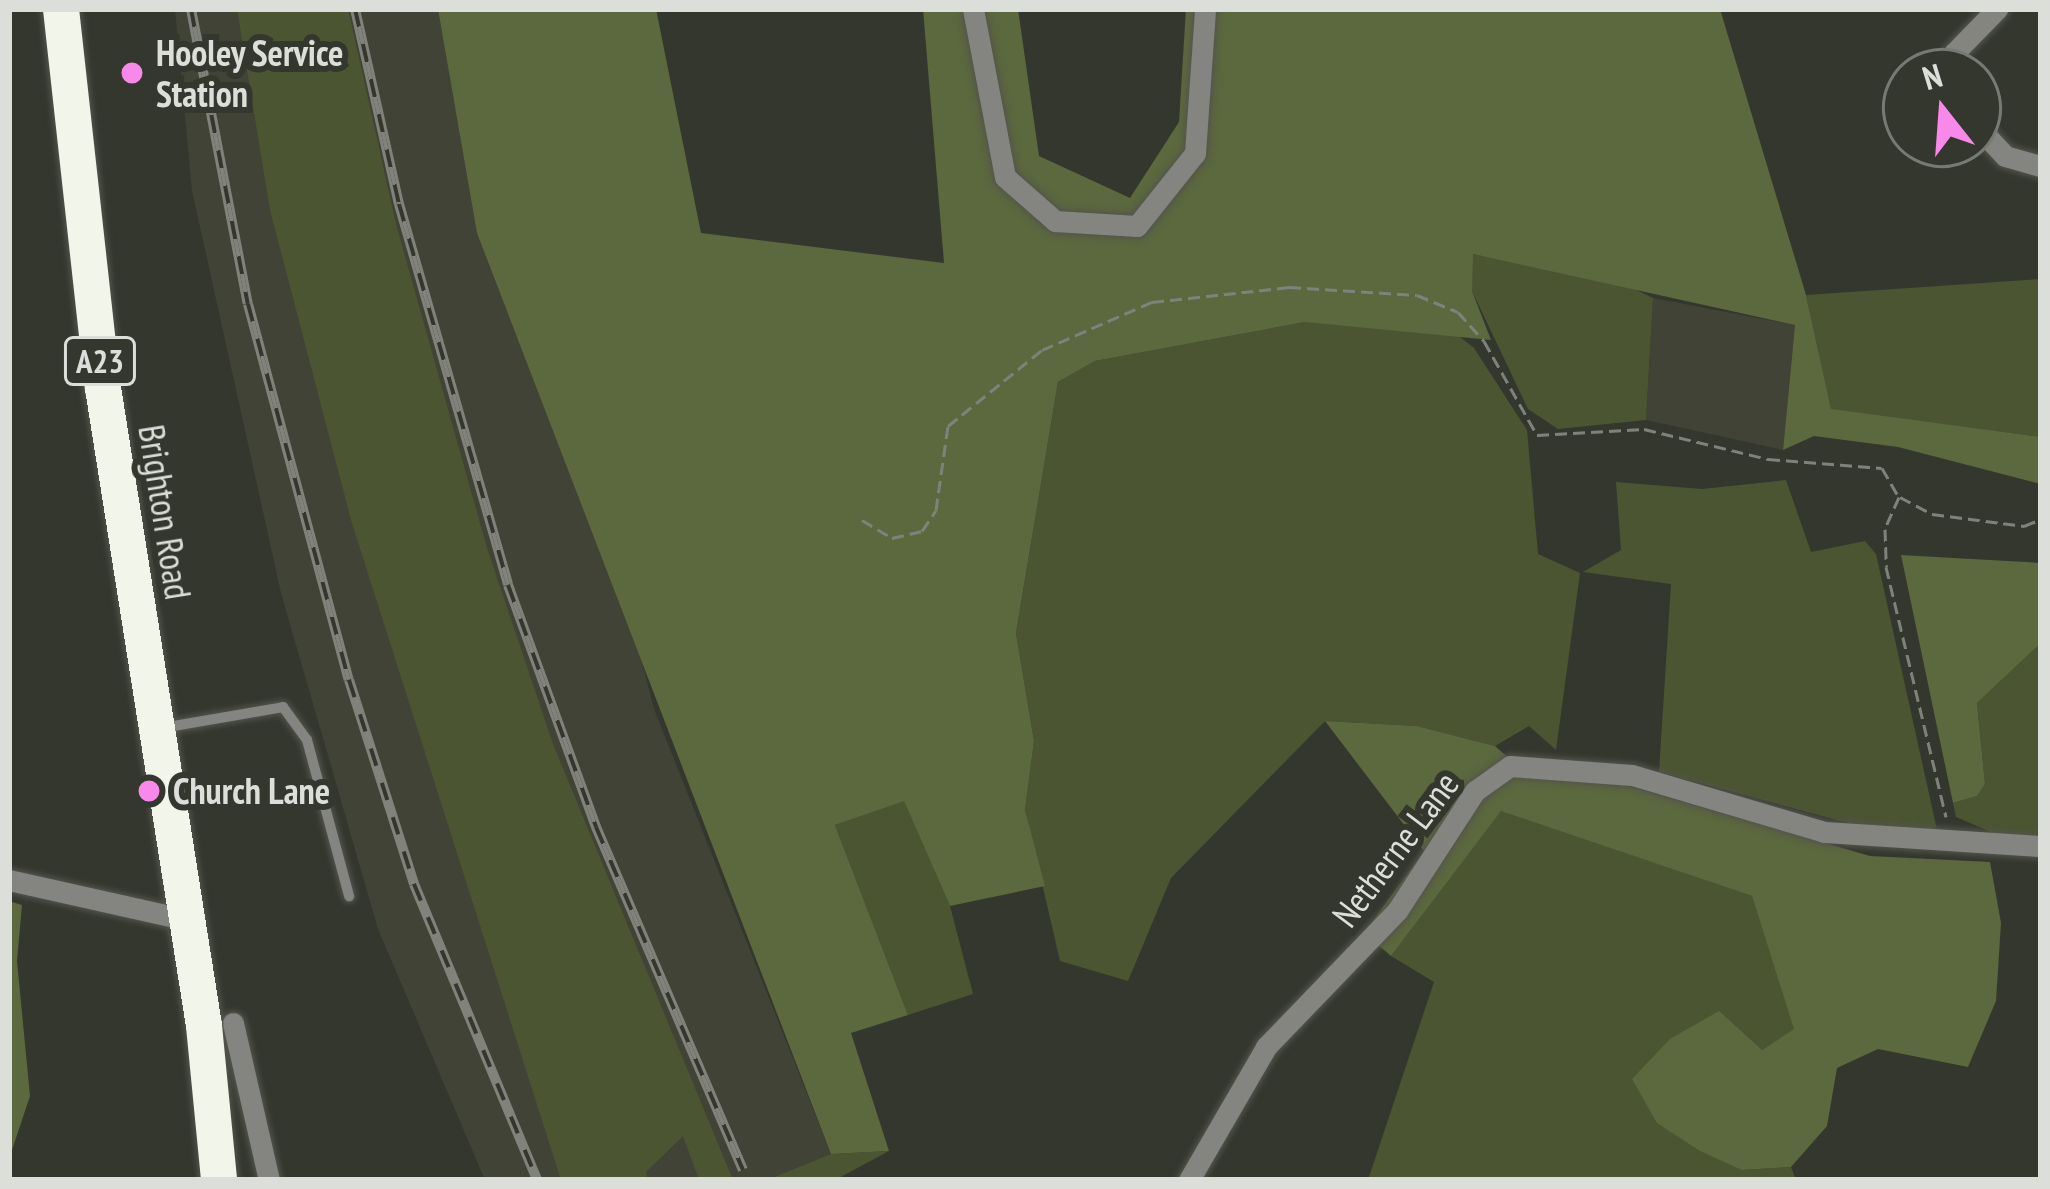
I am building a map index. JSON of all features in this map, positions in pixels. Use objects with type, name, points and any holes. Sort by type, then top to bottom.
[{"type":"highway","name":"Brighton Road","points":[[61,9],[103,388],[188,920],[219,1025],[245,1180]]},
{"type":"highway","name":"Brighton Road","points":[[219,1025],[219,1180]]},
{"type":"street","points":[[973,9],[1006,177],[1055,220],[1137,226],[1195,153],[1205,9]]},
{"type":"street","points":[[1965,48],[1997,9]]},
{"type":"street","points":[[2002,153],[2041,166]]},
{"type":"street","name":"Netherne Lane","points":[[1190,1180],[1266,1048],[1397,911],[1474,791],[1510,766],[1632,775],[1824,832],[1948,845],[2041,846]]},
{"type":"street","points":[[9,880],[188,920]]},
{"type":"street","name":"Brighton Road","points":[[219,1025],[269,1180]]},
{"type":"lane","points":[[158,729],[284,707],[307,740],[349,896]]},
{"type":"path","points":[[862,520],[892,538],[922,531],[937,510],[948,426],[1042,350],[1152,302],[1289,287],[1370,286],[1458,312],[1484,340],[1538,435],[1644,429],[1768,458],[1882,468],[1899,496],[1932,514],[2024,526],[2041,519]]},
{"type":"path","points":[[1899,496],[1885,530],[1886,567],[1948,845]]},
{"type":"shaded area","points":[[175,9],[476,9],[654,709],[831,1154],[793,1180],[485,1180],[378,929],[281,593],[192,191]]},
{"type":"shaded area","points":[[1653,298],[1795,325],[1783,450],[1646,420]]},
{"type":"green space","points":[[237,9],[348,9],[396,224],[487,548],[553,744],[733,1180],[699,1180],[683,1136],[646,1172],[648,1180],[561,1180],[351,520],[270,210]]},
{"type":"green space","points":[[438,9],[656,9],[701,233],[944,263],[923,9],[1018,9],[1039,156],[1130,198],[1179,122],[1186,9],[1720,9],[1806,295],[1831,409],[2041,437],[2041,484],[1898,447],[1814,436],[1783,450],[1795,325],[1473,254],[1472,291],[1491,340],[1305,322],[1095,361],[1058,382],[1016,633],[1034,741],[1025,810],[1045,886],[950,906],[904,801],[835,825],[908,1015],[851,1033],[889,1151],[831,1154],[477,233]]},
{"type":"green space","points":[[1472,254],[1613,279],[1653,298],[1646,420],[1558,429],[1528,409],[1472,291]]},
{"type":"green space","points":[[2041,279],[2041,437],[1831,410],[1806,295]]},
{"type":"green space","points":[[1305,322],[1445,325],[1474,348],[1527,430],[1538,554],[1580,573],[1556,750],[1529,726],[1495,746],[1417,726],[1325,721],[1171,878],[1128,981],[1060,961],[1025,810],[1034,741],[1016,633],[1058,382],[1095,361]]},
{"type":"green space","points":[[1786,480],[1811,552],[1865,541],[1876,554],[1937,830],[1878,831],[1659,772],[1671,584],[1583,572],[1621,550],[1616,482],[1702,489]]},
{"type":"green space","points":[[1901,555],[2041,563],[2041,643],[1977,703],[1985,784],[1977,796],[1953,803]]},
{"type":"green space","points":[[2041,643],[2041,835],[1998,835],[1956,817],[1953,803],[1977,796],[1985,784],[1977,703]]},
{"type":"green space","points":[[1325,721],[1417,726],[1495,746],[1520,768],[1570,769],[1870,856],[1990,862],[2001,923],[1996,1001],[1968,1067],[1878,1049],[1837,1068],[1827,1126],[1791,1167],[1742,1170],[1700,1151],[1657,1123],[1632,1079],[1670,1039],[1719,1011],[1762,1050],[1794,1029],[1752,896],[1501,811],[1391,956],[1364,933],[1424,851]]},
{"type":"green space","points":[[904,800],[950,906],[973,994],[908,1015],[835,825]]},
{"type":"green space","points":[[1501,810],[1752,896],[1795,1029],[1762,1050],[1742,1170],[1791,1167],[1796,1180],[1368,1180],[1434,982],[1391,956]]},
{"type":"green space","points":[[9,901],[22,905],[17,961],[30,1096],[9,1159]]},
{"type":"green space","points":[[889,1151],[835,1180],[767,1180],[831,1154]]},
{"type":"railway","points":[[191,9],[248,304],[349,680],[414,884],[537,1180]]},
{"type":"railway","points":[[355,9],[399,204],[508,585],[596,827],[743,1170]]},
{"type":"place","name":"Hooley Service Station","points":[[132,73]]},
{"type":"place","name":"Church Lane","points":[[149,791]]}]
